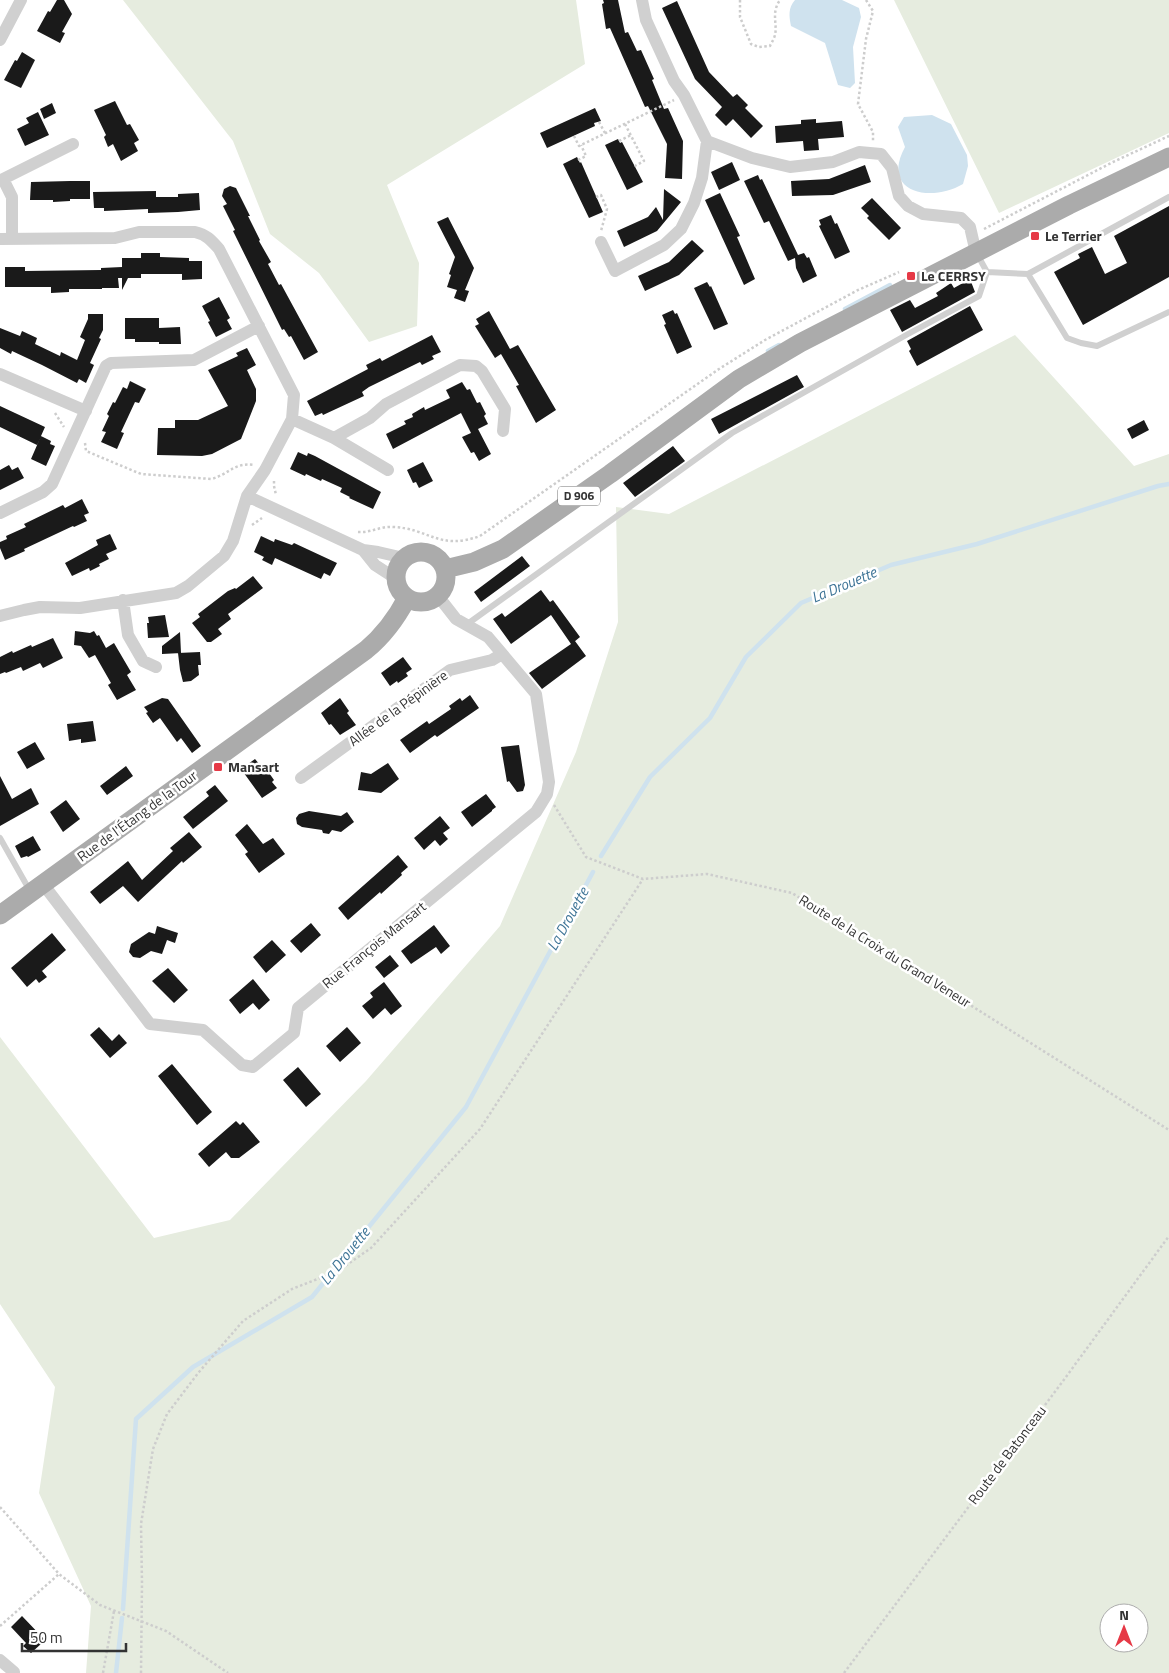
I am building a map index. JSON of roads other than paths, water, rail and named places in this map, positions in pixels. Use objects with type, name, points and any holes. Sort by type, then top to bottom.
[{"type":"main road","name":"D 906","points":[[444,569],[474,562],[503,549],[610,474],[739,379],[800,343],[1169,157]]},
{"type":"main road","points":[[419,552],[434,556],[444,569],[445,583],[438,596],[423,602],[415,602],[401,593],[395,578],[397,567],[404,558],[419,552]]},
{"type":"main road","name":"Rue de l'Étang de la Tour","points":[[0,915],[366,650],[385,631],[407,598]]},
{"type":"street","points":[[0,40],[21,0]]},
{"type":"street","points":[[601,242],[615,271],[664,245],[681,229],[694,204],[702,178],[707,141],[684,95],[674,81],[646,20],[642,0]]},
{"type":"street","points":[[707,141],[752,158],[790,167],[833,162],[859,152],[881,154],[892,168],[899,196],[908,206],[922,214],[961,218],[970,227],[976,253]]},
{"type":"street","points":[[0,616],[40,607],[80,608],[176,593],[188,586],[224,556],[233,541],[246,496],[265,470],[292,419],[294,395],[219,249],[210,238],[195,232],[139,232],[115,238],[6,239],[12,197],[2,175],[73,144]]},
{"type":"street","points":[[0,513],[43,492],[52,484],[106,366],[111,363],[194,360],[259,326]]},
{"type":"street","points":[[334,438],[370,418],[386,404],[460,365],[476,366],[482,371],[505,409],[503,431]]},
{"type":"street","points":[[0,374],[86,411]]},
{"type":"street","points":[[292,419],[334,438],[388,470]]},
{"type":"street","points":[[246,496],[363,550],[404,558]]},
{"type":"street","points":[[363,550],[374,565],[395,578]]},
{"type":"street","points":[[438,596],[456,619],[488,637],[502,654]]},
{"type":"street","points":[[123,600],[128,635],[143,661],[156,667]]},
{"type":"street","name":"Rue François Mansart","points":[[37,888],[150,1024],[203,1030],[242,1066],[253,1067],[294,1033],[298,1008],[536,812],[548,794],[549,782],[536,694],[502,654]]},
{"type":"street","name":"Allée de la Pépinière","points":[[301,778],[450,670],[492,660],[502,654]]},
{"type":"street","points":[[0,1660],[14,1672]]},
{"type":"lane","points":[[987,272],[1028,274],[1169,197]]},
{"type":"lane","points":[[466,624],[732,433],[979,296],[987,272],[976,253]]},
{"type":"lane","points":[[1028,274],[1067,338],[1081,343],[1097,346],[1169,312]]},
{"type":"lane","points":[[0,838],[37,888]]},
{"type":"water","points":[[795,0],[842,0],[859,8],[861,17],[853,47],[855,83],[850,88],[838,85],[825,43],[791,26],[790,12]]},
{"type":"water","points":[[932,115],[951,124],[967,155],[968,166],[963,184],[937,193],[924,193],[913,190],[904,184],[899,175],[899,163],[905,147],[898,127],[904,117]]},
{"type":"waterway","points":[[845,309],[890,285]]},
{"type":"waterway","points":[[768,351],[779,345]]},
{"type":"waterway","name":"La Drouette","points":[[601,856],[650,777],[710,718],[746,657],[801,603],[891,565],[977,544],[1169,484]]},
{"type":"waterway","name":"La Drouette","points":[[123,1609],[136,1419],[193,1367],[312,1297],[466,1107],[593,872]]},
{"type":"waterway","name":"La Drouette","points":[[116,1673],[122,1618]]},
{"type":"place","name":"Le Terrier","points":[[1035,236]]},
{"type":"place","name":"Le CERRSY","points":[[911,276]]},
{"type":"place","name":"Mansart","points":[[218,767]]}]
